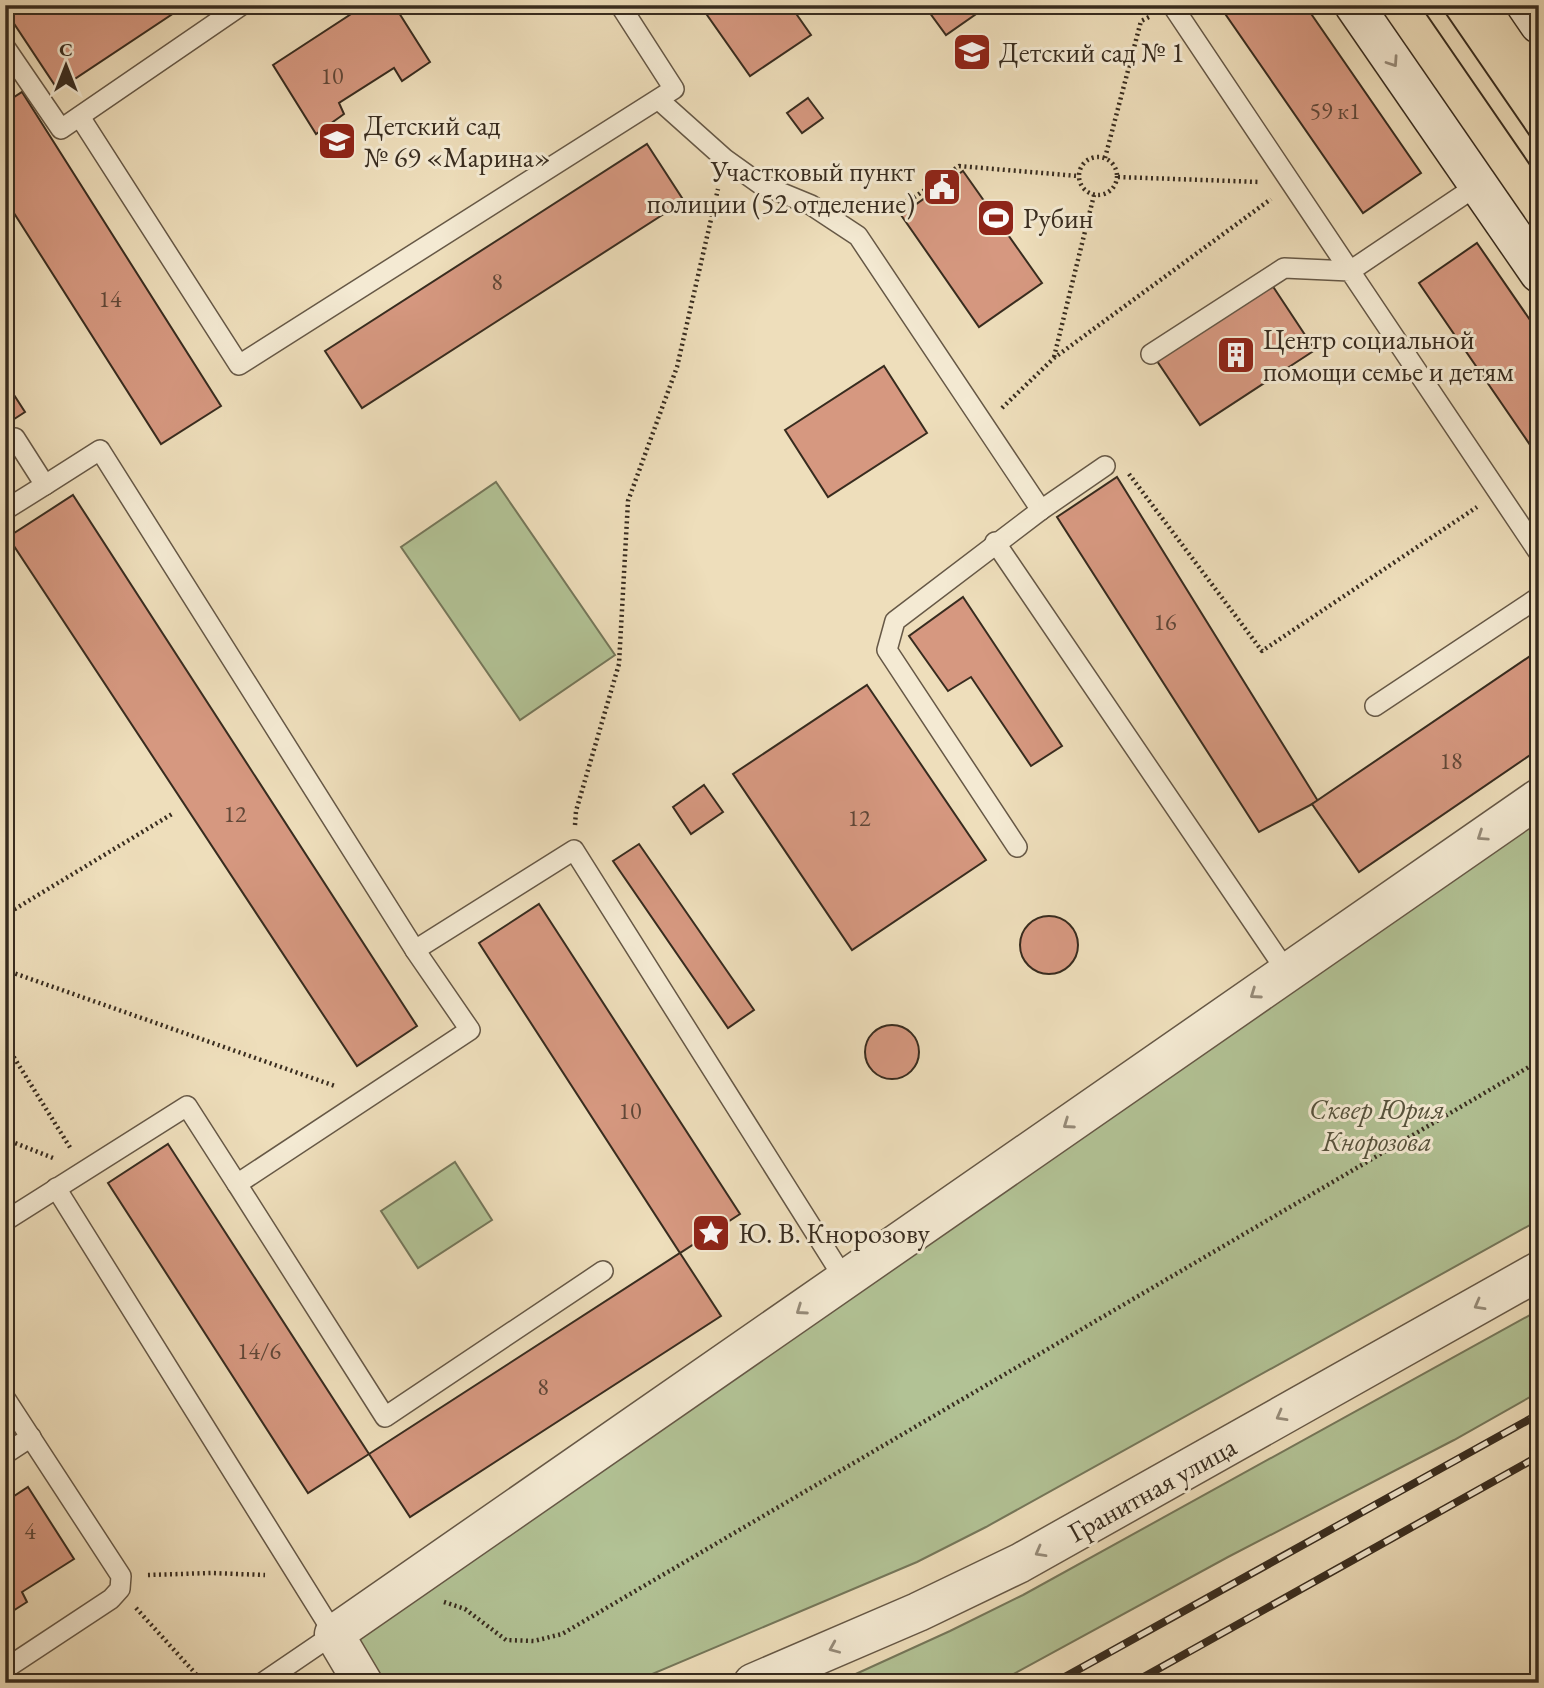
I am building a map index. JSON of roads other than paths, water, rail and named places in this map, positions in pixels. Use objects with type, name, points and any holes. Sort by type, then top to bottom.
[{"type":"street","points":[[1354,5],[1539,273]]},
{"type":"street","points":[[1526,5],[1539,24]]},
{"type":"street","points":[[363,1683],[334,1634],[1539,798]]},
{"type":"street","name":"Гранитная улица","points":[[753,1683],[918,1612],[1020,1563],[1539,1271]]},
{"type":"lane","points":[[5,47],[61,129],[242,5]]},
{"type":"lane","points":[[80,117],[239,365],[674,89],[620,5]]},
{"type":"lane","points":[[1165,8],[1292,184],[1539,553]]},
{"type":"lane","points":[[659,100],[725,159],[760,184],[811,205],[858,236],[1041,510]]},
{"type":"lane","points":[[1151,354],[1284,268],[1350,271],[1478,186]]},
{"type":"lane","points":[[15,438],[45,485]]},
{"type":"lane","points":[[5,510],[100,450],[415,950],[470,1030],[237,1184]]},
{"type":"lane","points":[[1017,847],[887,650],[895,621],[995,542],[1105,466]]},
{"type":"lane","points":[[995,542],[1287,972]]},
{"type":"lane","points":[[1375,706],[1539,597]]},
{"type":"lane","points":[[415,950],[574,850],[845,1280]]},
{"type":"lane","points":[[5,1221],[187,1106],[385,1417],[603,1271]]},
{"type":"lane","points":[[57,1188],[334,1634],[262,1683]]},
{"type":"lane","points":[[5,1398],[121,1583],[111,1599],[5,1669]]},
{"type":"lane","points":[[5,1454],[31,1437]]},
{"type":"tram line","points":[[1420,5],[1539,178]]},
{"type":"tram line","points":[[1440,5],[1539,149]]},
{"type":"railway","points":[[1054,1683],[1539,1414]]},
{"type":"railway","points":[[1133,1683],[1539,1456]]},
{"type":"place","name":"Детский сад № 1","points":[[972,52]]},
{"type":"place","name":"Детский сад № 69 «Марина»","points":[[337,141]]},
{"type":"place","name":"Участковый пункт полиции (52 отделение)","points":[[942,187]]},
{"type":"place","name":"Рубин","points":[[996,218]]},
{"type":"place","name":"Центр социальной помощи семье и детям","points":[[1236,355]]},
{"type":"place","name":"Ю. В. Кнорозову","points":[[711,1233]]},
{"type":"park label","name":"Сквер Юрия Кнорозова","points":[[1377,1125]]}]
